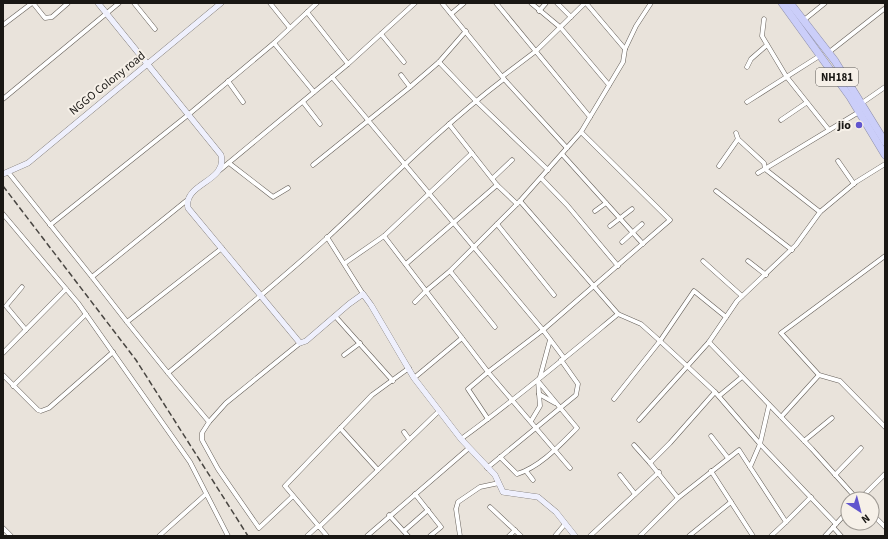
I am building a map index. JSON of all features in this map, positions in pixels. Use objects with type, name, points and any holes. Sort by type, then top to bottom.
[{"type":"highway","name":"NH181","points":[[782,3],[825,54]]},
{"type":"highway","name":"NH181","points":[[790,3],[804,20],[860,107],[884,137]]},
{"type":"highway","name":"NH181","points":[[860,107],[885,156]]},
{"type":"street","points":[[3,25],[32,3],[45,18],[52,16],[68,3]]},
{"type":"street","points":[[98,3],[221,155],[223,162],[220,170]]},
{"type":"street","points":[[3,99],[119,3]]},
{"type":"street","points":[[134,3],[155,29]]},
{"type":"street","name":"NGGO Colony road","points":[[4,173],[28,163],[221,3]]},
{"type":"street","points":[[270,3],[290,28]]},
{"type":"street","points":[[50,224],[188,115],[274,43],[317,3]]},
{"type":"street","points":[[92,277],[186,201],[190,194],[348,64],[415,3]]},
{"type":"street","points":[[442,3],[503,78],[567,148]]},
{"type":"street","points":[[451,14],[464,3]]},
{"type":"street","points":[[496,3],[590,117]]},
{"type":"street","points":[[531,3],[560,28],[609,85]]},
{"type":"street","points":[[539,10],[546,3]]},
{"type":"street","points":[[557,3],[571,17]]},
{"type":"street","points":[[168,373],[327,237],[404,163],[536,51],[586,3],[625,48]]},
{"type":"street","points":[[415,302],[450,271],[473,246],[519,202],[581,132],[622,62],[625,48],[636,26],[652,3]]},
{"type":"street","points":[[804,20],[824,3]]},
{"type":"street","points":[[747,102],[786,76],[825,54],[884,8]]},
{"type":"street","points":[[307,12],[348,64]]},
{"type":"street","points":[[764,19],[762,36],[786,76],[829,130]]},
{"type":"street","points":[[313,165],[439,62],[466,31]]},
{"type":"street","points":[[381,34],[404,62]]},
{"type":"street","points":[[274,43],[314,92]]},
{"type":"street","points":[[747,67],[752,59],[767,44]]},
{"type":"street","points":[[439,62],[476,101],[548,170]]},
{"type":"street","points":[[400,75],[410,87]]},
{"type":"street","points":[[332,77],[369,120],[453,224],[543,330],[578,384],[576,395],[487,468]]},
{"type":"street","points":[[228,81],[243,102]]},
{"type":"street","points":[[758,173],[829,130],[885,87]]},
{"type":"street","points":[[303,102],[320,124]]},
{"type":"street","points":[[780,120],[806,103]]},
{"type":"street","points":[[449,124],[497,185],[519,202],[618,314],[641,324],[715,392],[760,444],[811,497],[841,536]]},
{"type":"street","points":[[488,419],[468,389],[543,330],[670,220],[581,132]]},
{"type":"street","points":[[736,133],[738,139],[764,163],[765,169],[820,212]]},
{"type":"street","points":[[719,166],[738,139]]},
{"type":"street","points":[[345,263],[384,236],[472,153]]},
{"type":"street","points":[[562,154],[643,244]]},
{"type":"street","points":[[493,178],[512,160]]},
{"type":"street","points":[[838,161],[854,184]]},
{"type":"street","points":[[229,163],[273,197],[288,188]]},
{"type":"street","points":[[639,420],[709,342],[742,296],[792,250],[820,212],[854,184],[885,164]]},
{"type":"street","points":[[4,173],[50,224],[126,322],[209,422]]},
{"type":"street","points":[[541,178],[568,205],[618,266]]},
{"type":"street","points":[[406,264],[497,185]]},
{"type":"street","points":[[716,191],[792,250]]},
{"type":"street","points":[[186,201],[188,208],[300,343]]},
{"type":"street","points":[[595,211],[606,203]]},
{"type":"street","points":[[610,226],[632,209]]},
{"type":"street","points":[[3,214],[86,314],[190,462],[228,536]]},
{"type":"street","points":[[497,224],[554,294]]},
{"type":"street","points":[[622,242],[642,224]]},
{"type":"street","points":[[384,236],[488,372],[514,400],[570,468]]},
{"type":"street","points":[[327,237],[371,305],[414,378],[461,440],[494,475],[504,492],[538,497],[556,512],[575,536]]},
{"type":"street","points":[[126,322],[222,248]]},
{"type":"street","points":[[885,256],[781,333],[819,375],[840,381],[885,427]]},
{"type":"street","points":[[703,261],[742,296]]},
{"type":"street","points":[[748,261],[766,275]]},
{"type":"street","points":[[450,271],[495,327]]},
{"type":"street","points":[[22,287],[6,306],[26,330]]},
{"type":"street","points":[[3,353],[66,289]]},
{"type":"street","points":[[614,399],[660,341],[694,291],[726,317]]},
{"type":"street","points":[[293,496],[259,528],[218,469],[202,440],[202,432],[226,403],[300,343],[306,341],[363,294]]},
{"type":"street","points":[[13,386],[86,314]]},
{"type":"street","points":[[461,440],[514,400],[618,314]]},
{"type":"street","points":[[335,316],[394,381]]},
{"type":"street","points":[[414,378],[462,338]]},
{"type":"street","points":[[531,421],[540,406],[539,379],[550,340]]},
{"type":"street","points":[[709,342],[850,491]]},
{"type":"street","points":[[344,355],[360,343]]},
{"type":"street","points":[[3,375],[41,412],[49,408],[113,352]]},
{"type":"street","points":[[327,536],[285,486],[372,395],[394,381],[409,368]]},
{"type":"street","points":[[781,418],[819,375]]},
{"type":"street","points":[[719,396],[742,377]]},
{"type":"street","points":[[500,457],[517,474],[526,471],[555,449],[577,428],[560,409],[539,379]]},
{"type":"street","points":[[650,463],[670,443],[715,392]]},
{"type":"street","points":[[539,394],[557,404]]},
{"type":"street","points":[[750,467],[760,444],[769,405]]},
{"type":"street","points":[[307,536],[319,527],[439,411]]},
{"type":"street","points":[[804,441],[832,418]]},
{"type":"street","points":[[340,428],[378,470]]},
{"type":"street","points":[[404,432],[409,439]]},
{"type":"street","points":[[711,436],[728,458]]},
{"type":"street","points":[[634,445],[659,472],[678,498]]},
{"type":"street","points":[[367,536],[389,515],[469,448]]},
{"type":"street","points":[[835,475],[861,448]]},
{"type":"street","points":[[640,536],[678,498],[739,450],[786,522]]},
{"type":"street","points":[[526,471],[533,480]]},
{"type":"street","points":[[711,471],[753,536]]},
{"type":"street","points":[[590,536],[659,472]]},
{"type":"street","points":[[620,475],[635,494]]},
{"type":"street","points":[[867,491],[884,477]]},
{"type":"street","points":[[460,536],[456,509],[458,502],[480,487],[499,484]]},
{"type":"street","points":[[159,536],[206,494]]},
{"type":"street","points":[[415,494],[441,528],[430,536]]},
{"type":"street","points":[[771,536],[811,497]]},
{"type":"street","points":[[689,536],[731,502]]},
{"type":"street","points":[[490,507],[521,536]]},
{"type":"street","points":[[404,531],[428,510]]},
{"type":"street","points":[[389,515],[408,536]]},
{"type":"street","points":[[825,536],[840,520]]},
{"type":"street","points":[[555,536],[565,524]]},
{"type":"street","points":[[3,528],[11,536]]},
{"type":"street","points":[[509,536],[515,530]]},
{"type":"railway","points":[[3,186],[136,360],[248,536]]},
{"type":"place","name":"jio","points":[[859,125]]}]
